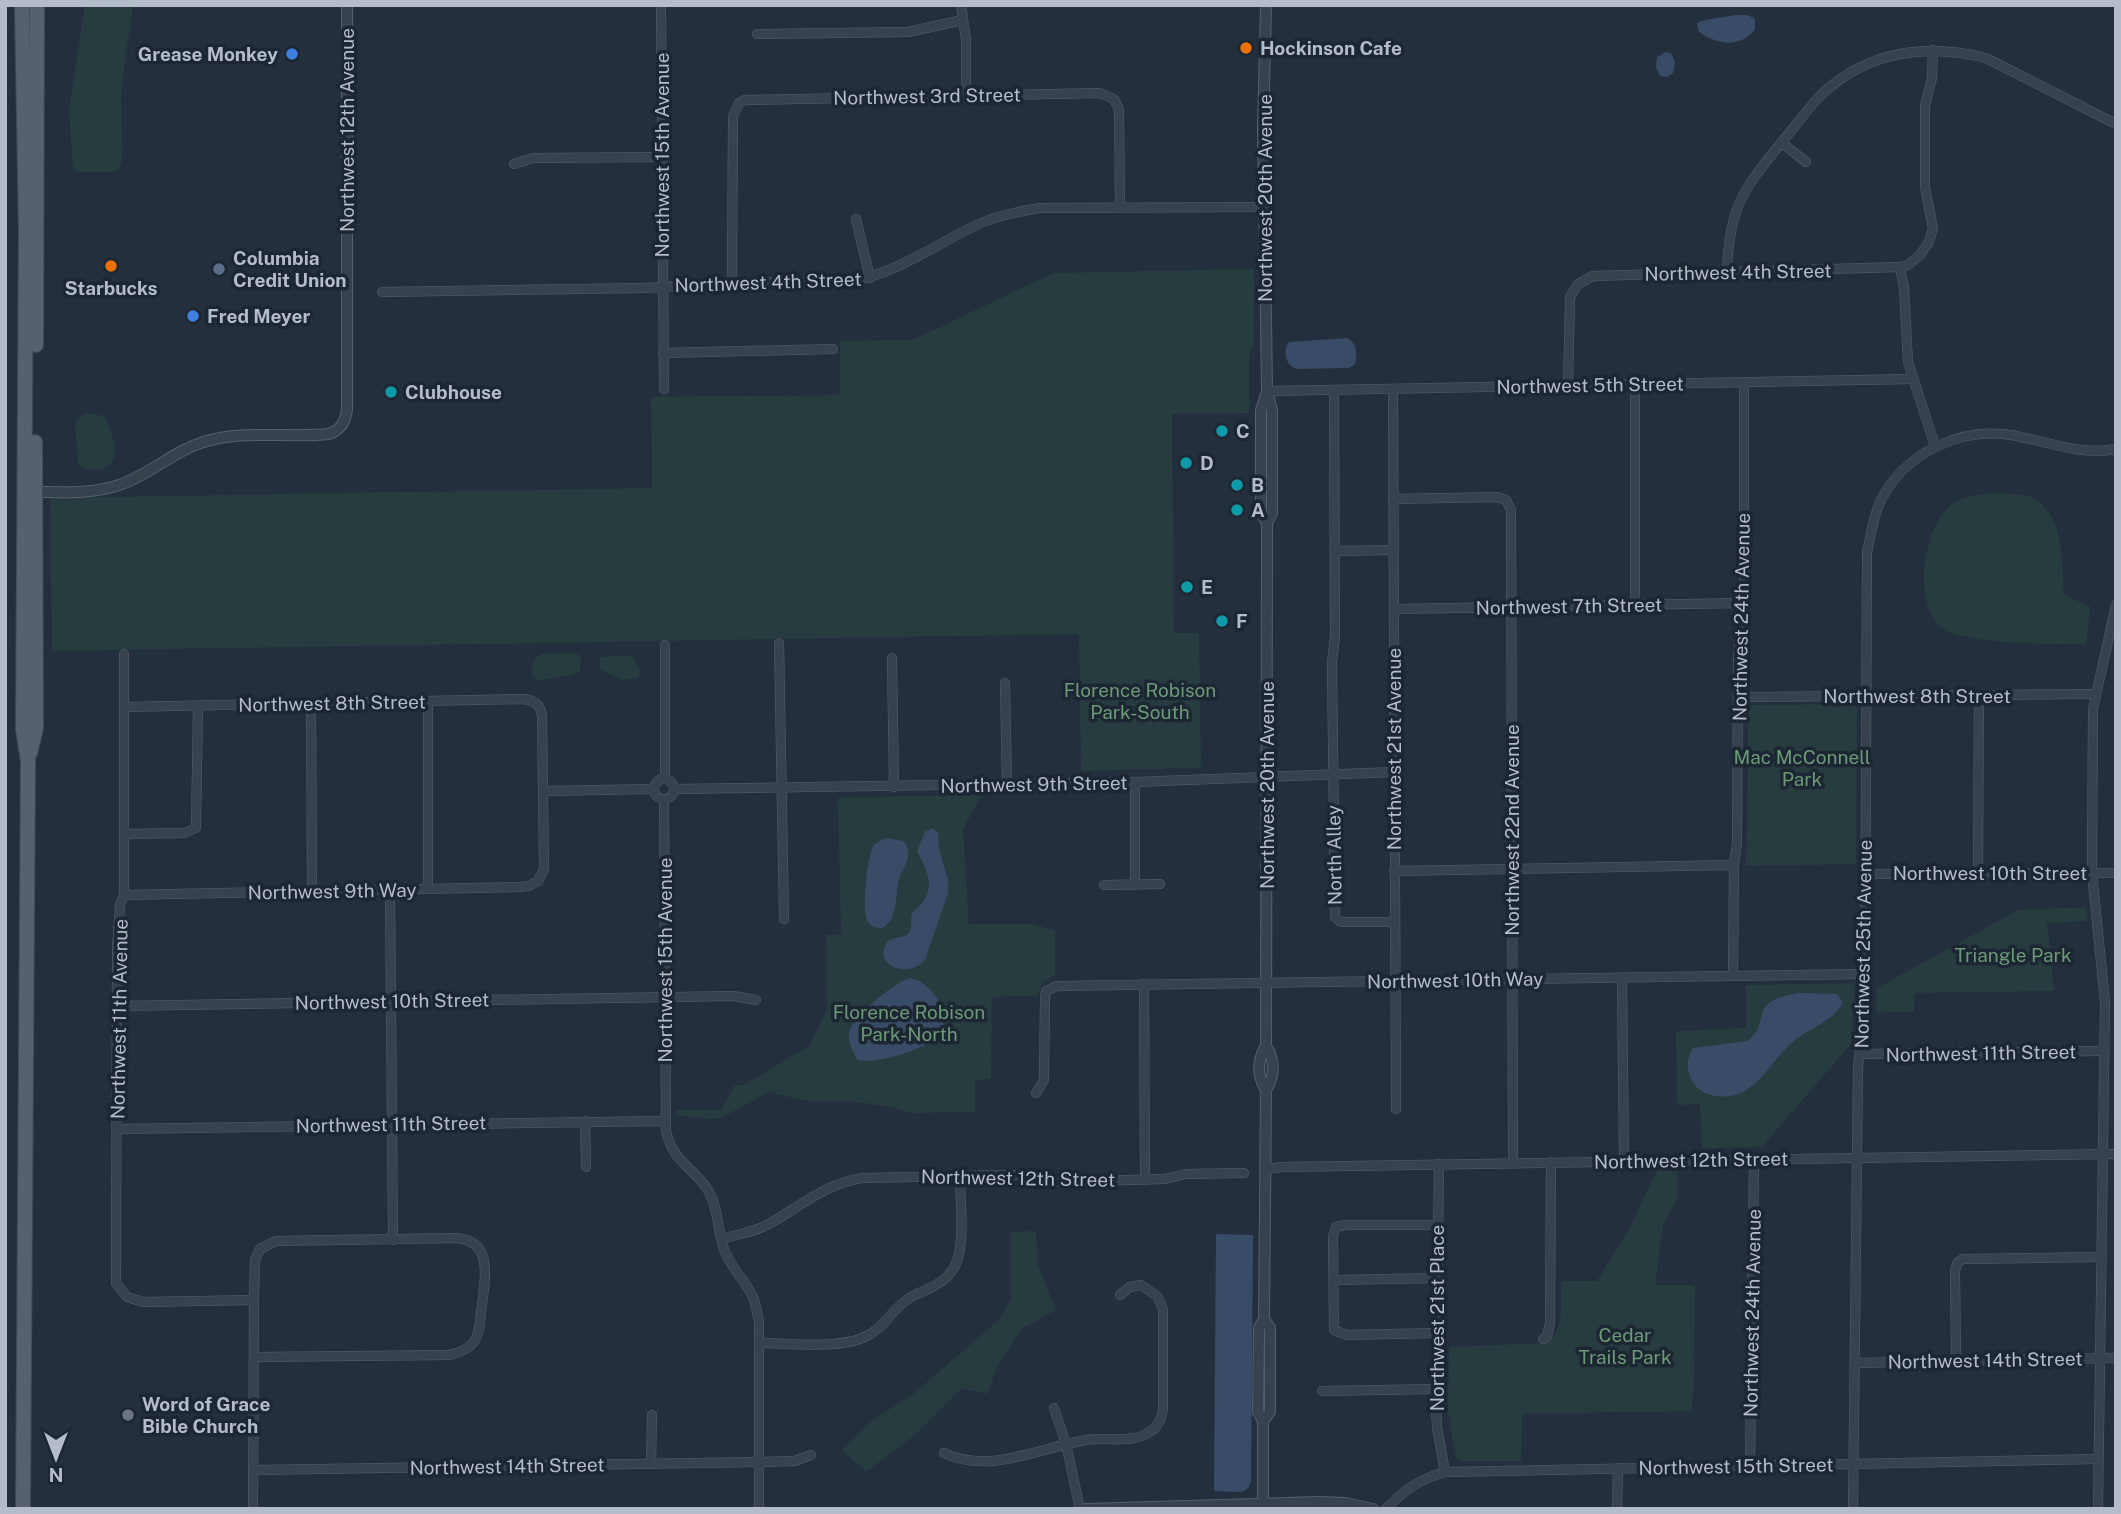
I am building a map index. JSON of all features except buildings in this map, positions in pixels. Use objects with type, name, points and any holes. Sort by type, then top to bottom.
[{"type":"main road","points":[[22,5],[26,231],[23,729],[28,761],[23,1509]]},
{"type":"main road","points":[[28,761],[36,728],[37,5]]},
{"type":"street","name":"Northwest 12th Avenue","points":[[36,492],[74,492],[118,486],[205,441],[239,436],[330,434],[340,429],[347,410],[347,5]]},
{"type":"street","name":"Northwest 15th Avenue","points":[[661,5],[663,389]]},
{"type":"street","points":[[961,5],[966,40],[966,95]]},
{"type":"street","name":"Northwest 20th Avenue","points":[[1263,1506],[1263,1421],[1269,1412],[1270,1402],[1270,1328],[1264,1319],[1266,1090],[1259,1080],[1260,1056],[1266,1046],[1267,983],[1267,523],[1261,513],[1261,410],[1267,391],[1266,5]]},
{"type":"street","points":[[757,34],[908,32],[963,20]]},
{"type":"street","points":[[1933,50],[1932,78],[1925,106],[1925,187],[1933,228],[1929,242],[1920,255],[1908,265],[1900,267],[1904,288],[1905,346],[1912,379],[1935,446],[1963,437],[1993,433],[2091,452],[2116,449]]},
{"type":"street","points":[[1727,272],[1728,237],[1735,208],[1758,170],[1822,94],[1844,76],[1872,60],[1896,53],[1933,50],[1986,58],[2115,123]]},
{"type":"street","name":"Northwest 3rd Street","points":[[732,282],[733,116],[738,103],[753,99],[1100,93],[1114,99],[1120,119],[1120,207]]},
{"type":"street","points":[[1782,143],[1807,162]]},
{"type":"street","points":[[514,164],[533,158],[663,157]]},
{"type":"street","name":"Northwest 4th Street","points":[[382,292],[732,282],[831,282],[870,278],[893,270],[985,221],[1013,212],[1040,208],[1265,208]]},
{"type":"street","points":[[856,219],[870,278]]},
{"type":"street","name":"Northwest 4th Street","points":[[1569,386],[1568,304],[1573,289],[1585,279],[1602,274],[1900,267]]},
{"type":"street","points":[[663,353],[833,349]]},
{"type":"street","name":"Northwest 5th Street","points":[[1267,391],[1912,379]]},
{"type":"street","name":"Northwest 24th Avenue","points":[[1733,976],[1739,642],[1744,603],[1744,383]]},
{"type":"street","points":[[1635,385],[1635,604]]},
{"type":"street","name":"Northwest 21st Avenue","points":[[1393,389],[1395,1109]]},
{"type":"street","points":[[1333,773],[1334,390]]},
{"type":"street","name":"Northwest 25th Avenue","points":[[1853,1509],[1858,1068],[1865,974],[1867,552],[1882,498],[1898,476],[1935,446]]},
{"type":"street","name":"Northwest 22nd Avenue","points":[[1393,499],[1497,497],[1506,500],[1511,510],[1513,1163]]},
{"type":"street","points":[[1335,551],[1394,551]]},
{"type":"street","name":"Northwest 7th Street","points":[[1394,609],[1744,603]]},
{"type":"street","points":[[2098,1509],[2102,1051],[2105,1002],[2092,873],[2091,787],[2095,694],[2116,605]]},
{"type":"street","points":[[779,643],[783,919]]},
{"type":"street","points":[[665,645],[665,779]]},
{"type":"street","name":"Northwest 11th Avenue","points":[[124,654],[124,895],[120,905],[118,928],[116,1279],[118,1287],[127,1297],[143,1303],[254,1300]]},
{"type":"street","points":[[892,658],[894,787]]},
{"type":"street","points":[[1005,683],[1007,785]]},
{"type":"street","name":"Northwest 8th Street","points":[[1739,697],[2095,694]]},
{"type":"street","points":[[1978,873],[1979,695]]},
{"type":"street","name":"Northwest 8th Street","points":[[124,707],[525,699],[539,706],[542,715],[544,791]]},
{"type":"street","points":[[428,701],[428,889]]},
{"type":"street","points":[[311,704],[312,891]]},
{"type":"street","points":[[124,834],[184,832],[196,828],[198,706]]},
{"type":"street","name":"Northwest 9th Street","points":[[674,789],[1135,782],[1394,772]]},
{"type":"street","name":"North Alley","points":[[1333,773],[1335,917],[1341,922],[1394,922]]},
{"type":"street","points":[[665,779],[672,783],[674,789],[670,797],[664,799],[656,795],[654,789],[658,781],[665,779]]},
{"type":"street","points":[[1135,782],[1135,885]]},
{"type":"street","points":[[544,791],[654,789]]},
{"type":"street","name":"Northwest 9th Way","points":[[124,895],[519,887],[541,884],[544,869],[544,791]]},
{"type":"street","name":"Northwest 15th Avenue","points":[[664,799],[665,1121],[673,1153],[709,1193],[714,1204],[723,1248],[751,1294],[759,1321],[759,1509]]},
{"type":"street","points":[[1394,871],[1734,865]]},
{"type":"street","name":"Northwest 10th Street","points":[[1865,874],[2116,873]]},
{"type":"street","points":[[1104,885],[1160,884]]},
{"type":"street","points":[[390,890],[393,1240]]},
{"type":"street","name":"Northwest 10th Way","points":[[1036,1094],[1044,1080],[1046,991],[1057,986],[1865,974]]},
{"type":"street","points":[[1622,978],[1624,1161]]},
{"type":"street","points":[[1144,985],[1146,1180]]},
{"type":"street","name":"Northwest 10th Street","points":[[117,1006],[733,996],[756,1000]]},
{"type":"street","name":"Northwest 11th Street","points":[[1860,1054],[2102,1051]]},
{"type":"street","points":[[584,1121],[586,1167]]},
{"type":"street","name":"Northwest 11th Street","points":[[117,1129],[665,1121]]},
{"type":"street","name":"Northwest 12th Street","points":[[1266,1169],[2116,1154]]},
{"type":"street","name":"Northwest 24th Avenue","points":[[1751,1466],[1754,1160]]},
{"type":"street","points":[[1544,1339],[1550,1324],[1551,1163]]},
{"type":"street","name":"Northwest 21st Place","points":[[1439,1164],[1437,1427],[1446,1472]]},
{"type":"street","name":"Northwest 12th Street","points":[[722,1239],[760,1228],[807,1199],[844,1182],[875,1177],[1026,1175],[1057,1182],[1165,1180],[1204,1172],[1244,1172]]},
{"type":"street","points":[[760,1343],[833,1344],[867,1336],[884,1324],[907,1299],[940,1283],[952,1271],[960,1251],[960,1175]]},
{"type":"street","points":[[1437,1333],[1347,1335],[1337,1332],[1333,1322],[1333,1236],[1336,1227],[1346,1225],[1438,1224]]},
{"type":"street","points":[[253,1509],[254,1267],[257,1252],[276,1241],[456,1238],[475,1245],[483,1257],[486,1273],[479,1329],[474,1341],[467,1348],[449,1355],[254,1357]]},
{"type":"street","points":[[1956,1361],[1955,1270],[1958,1262],[1963,1259],[2101,1257]]},
{"type":"street","points":[[1334,1280],[1438,1279]]},
{"type":"street","points":[[944,1453],[959,1460],[1014,1459],[1066,1444],[1095,1439],[1138,1437],[1155,1427],[1163,1408],[1163,1309],[1157,1296],[1141,1285],[1130,1287],[1120,1295]]},
{"type":"street","name":"Northwest 14th Street","points":[[1855,1363],[2116,1358]]},
{"type":"street","points":[[1322,1391],[1437,1389]]},
{"type":"street","points":[[1054,1408],[1066,1444],[1080,1509]]},
{"type":"street","points":[[651,1464],[652,1415]]},
{"type":"street","name":"Northwest 14th Street","points":[[253,1470],[760,1462],[795,1461],[811,1455]]},
{"type":"street","name":"Northwest 15th Street","points":[[1387,1509],[1409,1486],[1446,1472],[2099,1459]]},
{"type":"street","points":[[1618,1468],[1618,1509]]},
{"type":"street","points":[[1086,1509],[1332,1502],[1373,1509]]},
{"type":"green space","points":[[85,5],[133,5],[121,91],[122,160],[119,169],[114,172],[77,172],[73,169],[69,109]]},
{"type":"green space","name":"Florence Robison Park-South","points":[[1254,269],[1254,345],[1249,356],[1249,413],[1172,414],[1174,633],[1199,633],[1201,768],[1081,771],[1079,634],[52,651],[50,498],[652,488],[651,397],[840,395],[840,341],[913,340],[1053,273]]},
{"type":"green space","points":[[83,414],[103,416],[109,425],[113,439],[113,460],[100,469],[83,469],[78,464],[75,423]]},
{"type":"green space","points":[[2000,493],[2034,498],[2053,520],[2062,558],[2064,595],[2090,606],[2086,645],[1971,638],[1943,629],[1933,618],[1924,585],[1928,546],[1934,528],[1943,514],[1958,500]]},
{"type":"green space","points":[[574,653],[581,656],[580,671],[573,675],[540,680],[531,673],[535,658],[542,654]]},
{"type":"green space","points":[[602,657],[633,657],[640,671],[638,678],[622,680],[600,669]]},
{"type":"green space","name":"Mac McConnell Park","points":[[1853,704],[1857,708],[1856,864],[1745,866],[1748,708],[1752,705]]},
{"type":"green space","name":"Florence Robison Park-North","points":[[982,794],[963,829],[969,924],[1033,924],[1055,931],[1055,975],[1043,982],[1037,996],[992,997],[991,1079],[975,1080],[975,1112],[911,1113],[857,1102],[805,1101],[769,1092],[723,1117],[713,1119],[676,1116],[676,1110],[721,1110],[735,1085],[744,1085],[809,1046],[827,1009],[826,935],[841,934],[838,798]]},
{"type":"green space","name":"Triangle Park","points":[[2086,907],[2088,921],[2047,923],[2054,991],[1914,993],[1914,1012],[1876,1013],[1877,988],[2018,910]]},
{"type":"green space","points":[[1855,983],[1851,1044],[1762,1147],[1702,1148],[1700,1104],[1677,1105],[1676,1031],[1746,1028],[1746,985]]},
{"type":"green space","name":"Cedar Trails Park","points":[[1677,1169],[1677,1199],[1663,1225],[1655,1285],[1695,1285],[1694,1387],[1691,1411],[1522,1414],[1521,1461],[1460,1461],[1456,1458],[1448,1411],[1449,1347],[1545,1343],[1552,1338],[1559,1325],[1561,1281],[1597,1281],[1631,1225],[1657,1170]]},
{"type":"green space","points":[[1036,1231],[1038,1266],[1056,1310],[1021,1329],[997,1367],[987,1394],[962,1388],[914,1436],[866,1472],[842,1450],[870,1422],[913,1394],[999,1320],[1011,1299],[1011,1232]]},
{"type":"water","points":[[1748,15],[1755,19],[1755,30],[1742,40],[1721,42],[1699,32],[1697,23]]},
{"type":"water","points":[[1666,52],[1671,53],[1675,62],[1673,73],[1667,77],[1660,76],[1656,67],[1657,57]]},
{"type":"water","points":[[1347,338],[1355,346],[1356,353],[1355,364],[1349,368],[1297,369],[1290,365],[1286,358],[1289,342]]},
{"type":"water","points":[[932,828],[938,833],[939,849],[948,880],[948,893],[925,960],[911,968],[895,968],[885,959],[886,944],[891,939],[908,934],[911,915],[927,896],[928,876],[917,851],[925,832]]},
{"type":"water","points":[[887,838],[903,841],[908,855],[899,878],[893,914],[880,929],[867,920],[866,883],[873,847]]},
{"type":"water","points":[[910,978],[925,985],[938,1001],[943,1020],[939,1034],[925,1045],[901,1054],[876,1060],[858,1060],[849,1040],[849,1033],[857,1018],[894,986]]},
{"type":"water","points":[[1800,993],[1837,994],[1843,1002],[1829,1019],[1786,1048],[1750,1087],[1726,1096],[1711,1095],[1694,1085],[1688,1067],[1693,1048],[1747,1041],[1755,1034],[1762,1013],[1771,1001]]},
{"type":"water","points":[[1216,1234],[1253,1235],[1251,1482],[1242,1492],[1214,1491]]},
{"type":"place","name":"Hockinson Cafe","points":[[1246,48]]},
{"type":"place","name":"Grease Monkey","points":[[292,54]]},
{"type":"place","name":"Starbucks","points":[[111,266]]},
{"type":"place","name":"Columbia Credit Union","points":[[219,269]]},
{"type":"place","name":"Fred Meyer","points":[[193,316]]},
{"type":"place","name":"Clubhouse","points":[[391,392]]},
{"type":"place","name":"C","points":[[1222,431]]},
{"type":"place","name":"D","points":[[1186,463]]},
{"type":"place","name":"B","points":[[1237,485]]},
{"type":"place","name":"A","points":[[1237,510]]},
{"type":"place","name":"E","points":[[1187,587]]},
{"type":"place","name":"F","points":[[1222,621]]},
{"type":"place","name":"Word of Grace Bible Church","points":[[128,1415]]}]
